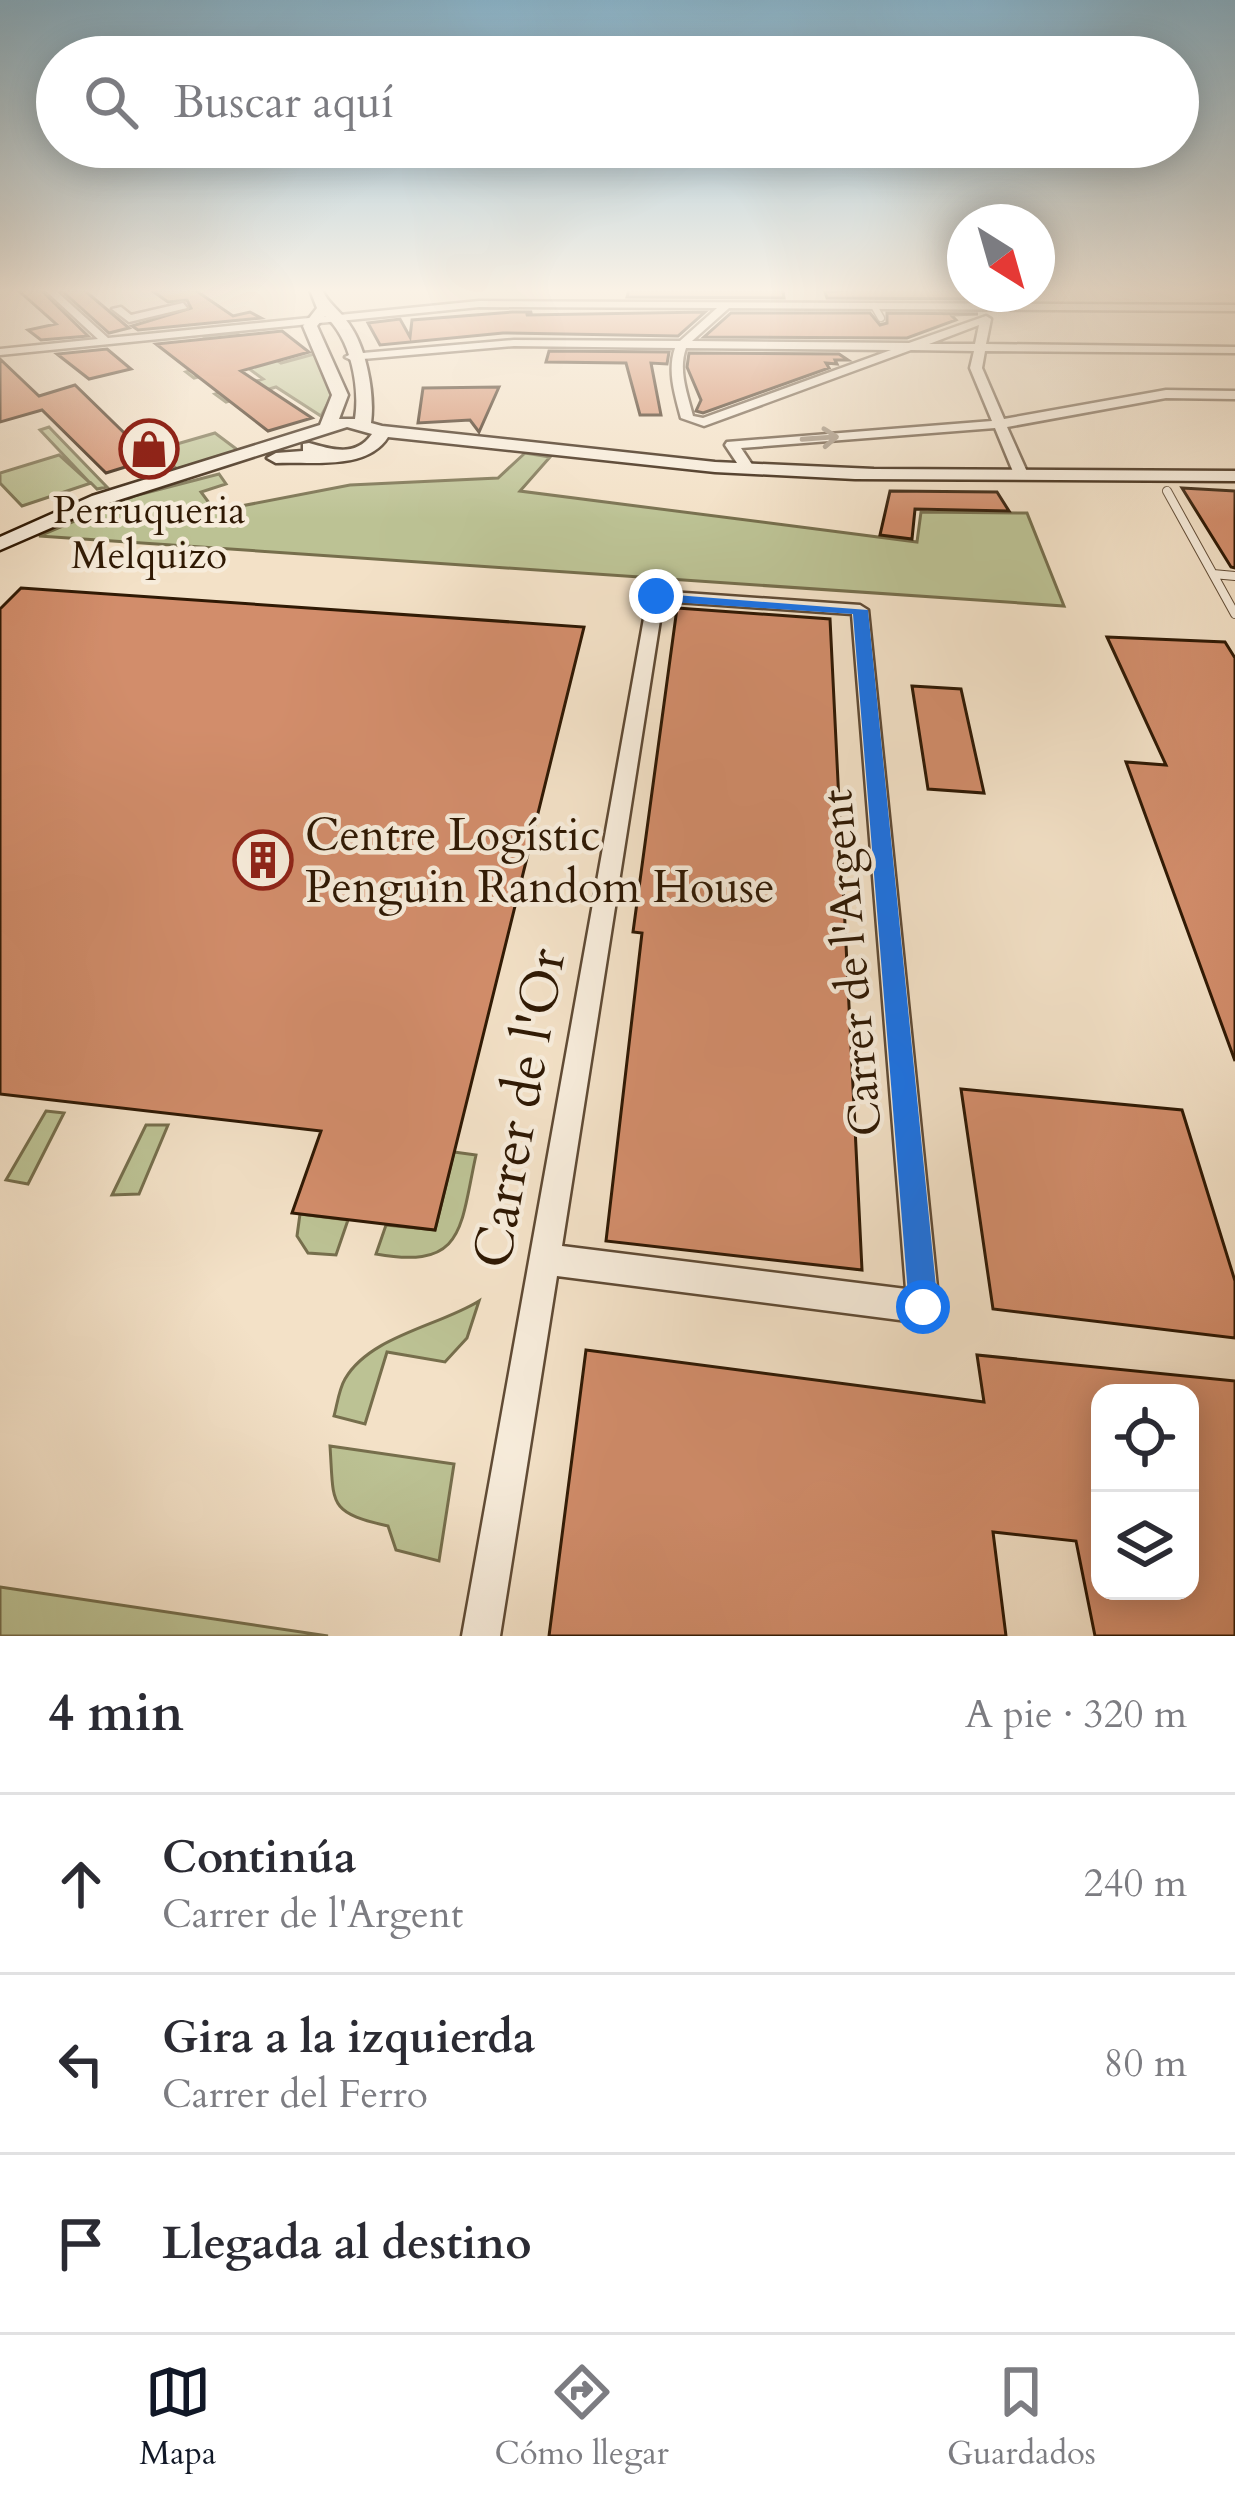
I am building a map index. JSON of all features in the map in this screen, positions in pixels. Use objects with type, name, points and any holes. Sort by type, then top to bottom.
[{"type":"street","points":[[328,366],[340,394],[328,425]]},
{"type":"street","points":[[355,366],[367,391],[363,423]]},
{"type":"street","points":[[674,366],[686,418],[695,422],[842,366]]},
{"type":"street","points":[[977,366],[1021,474]]},
{"type":"street","points":[[748,469],[732,445],[1000,424],[1166,394],[1235,395]]},
{"type":"street","points":[[0,547],[99,500],[309,436],[328,425],[363,423],[382,431],[748,469],[870,473]]},
{"type":"street","points":[[371,448],[382,431]]},
{"type":"street","points":[[309,436],[307,446],[324,454]]},
{"type":"street","points":[[0,547],[179,478],[246,462],[371,448],[503,444],[714,471],[1235,476]]},
{"type":"street","name":"Carrer de l'Or","points":[[481,1636],[656,596],[860,610]]},
{"type":"street","name":"Carrer de l'Argent","points":[[544,1259],[923,1307],[860,610]]},
{"type":"lane","points":[[1167,491],[1235,614]]},
{"type":"lane","points":[[1213,574],[1235,576]]},
{"type":"green space","points":[[206,366],[239,366],[194,378],[186,372]]},
{"type":"green space","points":[[246,366],[323,366],[334,392],[321,416],[276,387],[226,402],[215,394],[263,379]]},
{"type":"green space","points":[[49,427],[107,487],[97,489],[91,483],[22,506],[0,483],[0,473],[59,455],[90,483],[40,430]]},
{"type":"green space","points":[[215,433],[239,451],[177,469],[156,450]]},
{"type":"green space","points":[[525,453],[550,457],[520,491],[917,542],[921,512],[1027,513],[1064,606],[39,536],[134,496],[219,474],[226,484],[201,492],[215,511],[350,485],[498,478]]},
{"type":"green space","points":[[46,1111],[64,1113],[28,1184],[6,1180]]},
{"type":"green space","points":[[146,1125],[168,1125],[139,1194],[112,1195]]},
{"type":"green space","points":[[454,1152],[476,1155],[461,1223],[453,1238],[427,1256],[376,1254],[386,1225],[435,1230]]},
{"type":"green space","points":[[300,1214],[348,1220],[336,1255],[308,1253],[297,1236]]},
{"type":"green space","points":[[479,1301],[467,1338],[445,1362],[387,1352],[365,1424],[334,1416],[345,1379],[371,1352]]},
{"type":"green space","points":[[330,1446],[454,1464],[439,1561],[396,1550],[388,1526],[344,1510],[334,1494]]},
{"type":"green space","points":[[0,1587],[328,1636],[0,1636]]},
{"type":"building","points":[[0,366],[8,366],[39,396],[75,385],[151,459],[106,473],[42,410],[0,422]]},
{"type":"building","points":[[73,366],[131,369],[89,379]]},
{"type":"building","points":[[185,366],[258,366],[241,371],[312,418],[268,431]]},
{"type":"building","points":[[627,366],[652,366],[661,415],[640,415]]},
{"type":"building","points":[[687,367],[829,368],[703,413],[696,411],[701,400]]},
{"type":"building","points":[[499,387],[479,432],[470,420],[418,423],[423,388]]},
{"type":"building","points":[[1182,488],[1235,491],[1235,568],[1231,567]]},
{"type":"building","points":[[890,491],[997,492],[1009,511],[915,509],[912,539],[880,535]]},
{"type":"building","name":"Centre Logístic Penguin Random House","points":[[21,588],[584,627],[435,1230],[292,1213],[321,1131],[0,1094],[0,609]]},
{"type":"building","points":[[677,608],[830,619],[862,1270],[606,1241],[642,933],[633,932]]},
{"type":"building","points":[[1107,637],[1225,642],[1235,658],[1235,1061],[1126,762],[1166,765]]},
{"type":"building","points":[[912,686],[961,689],[984,793],[928,789]]},
{"type":"building","points":[[961,1089],[1182,1110],[1235,1281],[1235,1338],[993,1309]]},
{"type":"building","points":[[586,1350],[984,1402],[977,1355],[1235,1381],[1235,1636],[1095,1636],[1076,1541],[993,1532],[1006,1636],[549,1636]]},
{"type":"place","name":"Perruqueria Melquizo","points":[[149,449]]},
{"type":"place","name":"Centre Logístic Penguin Random House","points":[[263,860]]},
{"type":"route","points":[[656,596],[860,610],[923,1307]]}]
